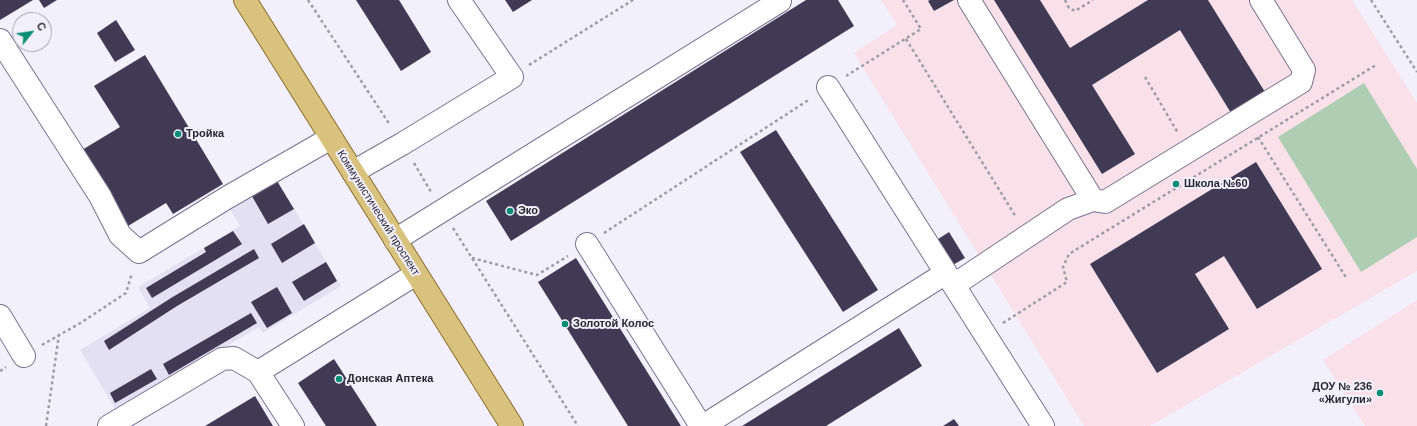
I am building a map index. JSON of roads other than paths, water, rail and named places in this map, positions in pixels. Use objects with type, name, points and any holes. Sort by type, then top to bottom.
[{"type":"main road","name":"Коммунистический проспект","points":[[245,0],[512,426]]},
{"type":"lane","points":[[353,172],[512,77],[459,0]]},
{"type":"lane","points":[[969,0],[1093,200]]},
{"type":"lane","points":[[587,244],[702,426],[950,279],[1028,236],[1068,209],[1093,200],[1105,202],[1301,82],[1304,70],[1262,0]]},
{"type":"lane","points":[[395,240],[780,1]]},
{"type":"lane","points":[[0,40],[100,196],[120,235],[140,252],[228,197],[331,138]]},
{"type":"lane","points":[[828,87],[1042,426]]},
{"type":"lane","points":[[258,372],[416,274]]},
{"type":"lane","points":[[0,316],[24,356]]},
{"type":"lane","points":[[109,426],[222,359],[234,358],[258,372],[293,426]]},
{"type":"place","name":"Тройка","points":[[178,134]]},
{"type":"place","name":"Школа №60","points":[[1176,184]]},
{"type":"place","name":"Эко","points":[[510,211]]},
{"type":"place","name":"Золотой Колос","points":[[565,324]]},
{"type":"place","name":"Донская Аптека","points":[[339,379]]},
{"type":"place","name":"ДОУ № 236 «Жигули»","points":[[1380,393]]}]
